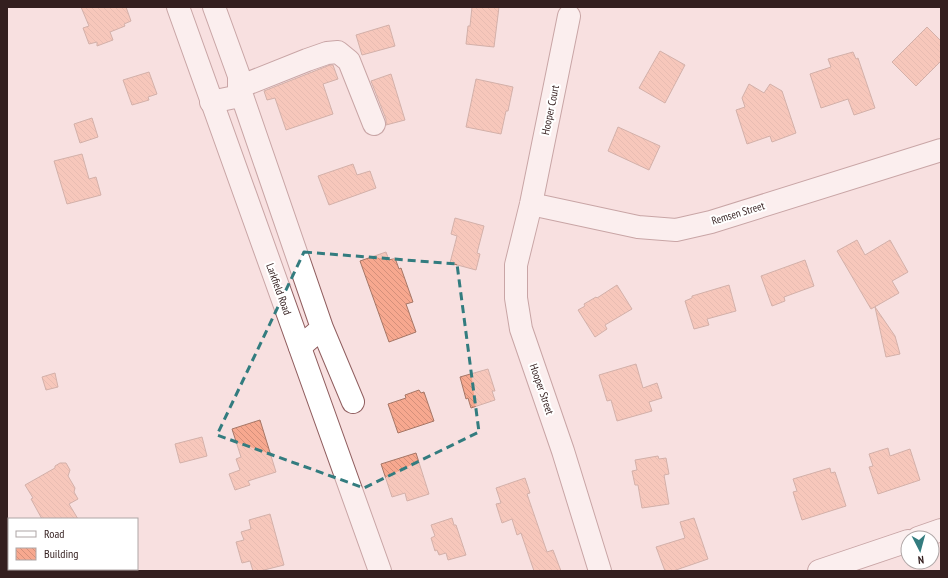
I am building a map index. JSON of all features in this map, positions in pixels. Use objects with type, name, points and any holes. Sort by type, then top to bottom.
[{"type":"street","name":"Larkfield Road","points":[[178,7],[380,571]]},
{"type":"street","points":[[211,102],[235,97],[239,91],[239,76],[214,7]]},
{"type":"street","name":"Hooper Court","points":[[530,204],[569,16]]},
{"type":"street","points":[[239,87],[307,60],[327,53],[338,52],[349,61],[374,124]]},
{"type":"street","points":[[239,87],[322,328],[353,402]]},
{"type":"street","name":"Remsen Street","points":[[530,204],[638,227],[676,230],[711,222],[941,150]]},
{"type":"street","name":"Hooper Street","points":[[530,204],[516,265],[516,298],[521,329],[563,451],[600,571]]},
{"type":"street","points":[[300,347],[322,328]]},
{"type":"street","points":[[818,571],[900,544]]},
{"type":"highlighted area","points":[[304,252],[457,264],[479,432],[364,488],[217,435]]},
{"type":"building","points":[[81,7],[126,7],[131,21],[124,24],[125,26],[110,32],[113,40],[97,46],[97,42],[89,44],[83,28],[89,26]]},
{"type":"building","points":[[472,7],[499,7],[494,47],[466,44]]},
{"type":"building","points":[[389,25],[395,46],[362,55],[356,35]]},
{"type":"building","points":[[927,27],[941,41],[941,61],[916,86],[892,62]]},
{"type":"building","points":[[660,51],[685,65],[665,103],[639,88]]},
{"type":"building","points":[[853,52],[856,59],[858,58],[875,108],[854,115],[848,99],[821,108],[810,74],[831,67],[828,59]]},
{"type":"building","points":[[333,65],[338,79],[323,84],[333,114],[286,130],[275,98],[267,100],[264,91]]},
{"type":"building","points":[[149,72],[157,94],[148,97],[149,100],[132,105],[123,80]]},
{"type":"building","points":[[391,74],[405,120],[386,125],[386,119],[371,81]]},
{"type":"building","points":[[476,79],[513,87],[501,134],[466,127]]},
{"type":"building","points":[[749,84],[764,93],[770,84],[782,91],[796,133],[772,142],[770,136],[747,144],[736,110],[745,107],[742,98]]},
{"type":"building","points":[[92,118],[98,137],[80,143],[74,124]]},
{"type":"building","points":[[618,127],[660,146],[649,170],[608,151]]},
{"type":"building","points":[[82,154],[89,179],[96,177],[101,195],[67,204],[54,161]]},
{"type":"building","points":[[353,164],[357,175],[370,171],[376,188],[329,205],[318,176]]},
{"type":"building","points":[[455,218],[484,226],[477,253],[480,254],[476,270],[450,263],[457,236],[451,234]]},
{"type":"building","points":[[857,240],[865,255],[890,240],[908,272],[892,281],[899,293],[871,309],[837,251]]},
{"type":"building","points":[[386,252],[389,260],[395,258],[399,269],[401,268],[413,302],[406,304],[416,332],[389,342],[360,261]]},
{"type":"building","points":[[805,260],[814,286],[784,297],[785,301],[772,306],[761,276]]},
{"type":"building","points":[[617,285],[632,309],[605,325],[607,329],[595,337],[578,310],[585,306],[584,304],[596,297],[597,298]]},
{"type":"building","points":[[729,285],[736,311],[707,319],[709,325],[694,329],[685,301],[692,298],[692,296]]},
{"type":"building","points":[[875,307],[895,336],[900,354],[886,357]]},
{"type":"building","points":[[636,364],[643,388],[657,383],[662,398],[649,402],[652,411],[617,421],[611,400],[607,401],[599,375]]},
{"type":"building","points":[[488,369],[495,391],[492,391],[495,400],[471,408],[468,398],[466,399],[460,377]]},
{"type":"building","points":[[55,373],[58,387],[46,390],[42,377]]},
{"type":"building","points":[[419,390],[421,393],[424,392],[434,421],[398,433],[388,404],[406,398],[405,395]]},
{"type":"building","points":[[260,420],[276,472],[248,481],[250,485],[235,490],[229,474],[240,470],[236,459],[241,457],[232,429]]},
{"type":"building","points":[[202,437],[207,456],[180,463],[175,444]]},
{"type":"building","points":[[888,448],[890,456],[910,449],[920,480],[878,494],[869,467],[873,466],[869,454]]},
{"type":"building","points":[[416,453],[429,494],[407,501],[405,493],[392,497],[381,464]]},
{"type":"building","points":[[658,456],[659,459],[666,458],[669,474],[664,475],[669,504],[642,508],[638,485],[635,485],[632,471],[637,470],[635,460]]},
{"type":"building","points":[[60,463],[66,463],[70,470],[68,476],[75,488],[74,492],[78,499],[69,504],[77,518],[41,518],[31,499],[33,498],[25,485],[55,468],[55,466]]},
{"type":"building","points":[[830,468],[831,473],[835,472],[846,506],[802,520],[793,492],[797,491],[793,479]]},
{"type":"building","points":[[525,478],[530,493],[527,494],[547,552],[553,550],[561,571],[534,571],[521,533],[517,535],[512,519],[502,523],[496,504],[501,503],[496,488]]},
{"type":"building","points":[[270,514],[284,565],[260,571],[253,571],[250,561],[242,563],[236,542],[244,540],[241,532],[251,529],[249,520]]},
{"type":"building","points":[[452,518],[454,525],[456,525],[466,555],[448,560],[446,553],[439,555],[437,550],[435,551],[431,538],[435,536],[431,525]]},
{"type":"building","points":[[694,518],[708,559],[673,571],[665,571],[656,547],[685,538],[680,522]]}]
